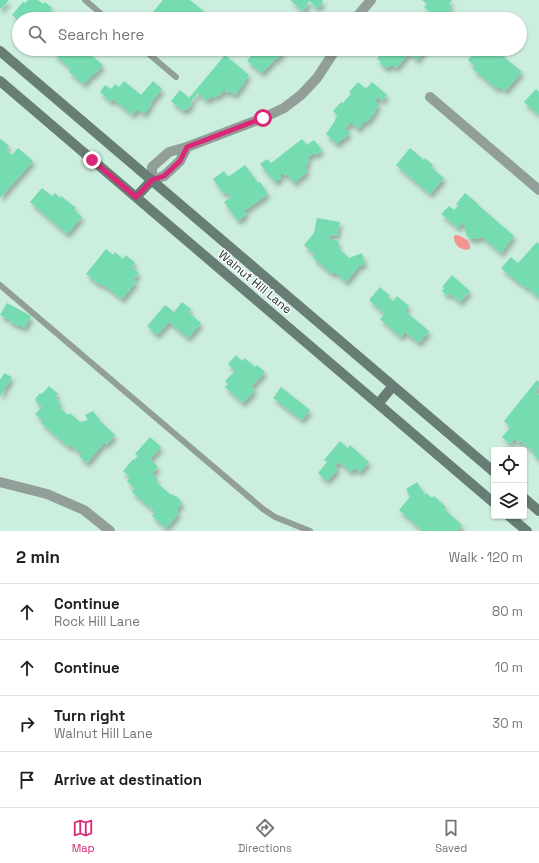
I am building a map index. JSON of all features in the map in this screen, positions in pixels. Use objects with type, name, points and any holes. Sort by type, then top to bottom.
[{"type":"main road","name":"Walnut Hill Lane","points":[[0,51],[491,469]]},
{"type":"main road","name":"Walnut Hill Lane","points":[[0,81],[491,500]]},
{"type":"main road","points":[[136,197],[152,180]]},
{"type":"main road","points":[[378,404],[393,386]]},
{"type":"main road","points":[[527,501],[539,511]]},
{"type":"main road","points":[[513,519],[527,531]]},
{"type":"street","points":[[361,12],[371,0]]},
{"type":"street","points":[[187,147],[180,161],[164,176],[152,180],[152,167],[170,152],[263,118],[284,108],[301,95],[317,78],[331,56]]},
{"type":"street","points":[[430,97],[539,190]]},
{"type":"street","points":[[0,482],[48,494],[84,510],[110,531]]},
{"type":"lane","points":[[85,0],[99,12]]},
{"type":"lane","points":[[151,56],[176,77]]},
{"type":"lane","points":[[0,285],[263,509],[275,517],[310,531]]},
{"type":"shaded area","points":[[456,235],[466,239],[470,249],[467,250],[458,247],[454,239],[454,236]]},
{"type":"building","points":[[0,0],[9,0],[1,9],[0,8]]},
{"type":"building","points":[[28,0],[38,0],[43,4],[45,2],[52,8],[50,10],[52,12],[15,12],[23,2],[25,3]]},
{"type":"building","points":[[163,0],[190,0],[205,12],[176,11],[153,12]]},
{"type":"building","points":[[290,0],[322,0],[323,3],[317,8],[309,1],[308,5],[303,11]]},
{"type":"building","points":[[422,0],[452,0],[449,4],[451,6],[449,9],[453,12],[430,12],[424,7],[427,4]]},
{"type":"building","points":[[56,56],[92,56],[103,65],[84,84],[69,72],[71,69]]},
{"type":"building","points":[[224,56],[226,56],[249,75],[235,95],[229,91],[227,93],[224,90],[219,96],[218,94],[215,98],[212,96],[207,101],[198,93],[190,103],[192,104],[187,110],[185,109],[183,111],[171,101],[180,90],[189,98]]},
{"type":"building","points":[[251,56],[280,56],[277,59],[276,58],[262,73],[247,61]]},
{"type":"building","points":[[379,56],[406,56],[396,68],[391,65],[386,68],[380,64],[381,62],[377,59]]},
{"type":"building","points":[[412,56],[420,56],[417,60]]},
{"type":"building","points":[[471,56],[503,56],[522,72],[505,91],[499,86],[497,89],[473,69],[475,66],[468,60]]},
{"type":"building","points":[[124,81],[141,95],[153,81],[162,89],[144,114],[137,109],[133,115],[113,99],[111,102],[100,92],[105,85],[111,89],[115,84],[119,87]]},
{"type":"building","points":[[358,82],[367,88],[372,82],[387,95],[382,101],[378,97],[375,101],[379,105],[375,110],[376,111],[367,122],[365,121],[358,129],[351,122],[345,129],[349,132],[349,134],[337,144],[326,134],[338,116],[333,111],[351,94],[349,92]]},
{"type":"building","points":[[536,89],[539,92],[539,115],[524,102]]},
{"type":"building","points":[[1,139],[9,146],[6,150],[12,155],[18,148],[33,161],[0,198],[0,140]]},
{"type":"building","points":[[302,139],[307,145],[314,140],[322,150],[316,155],[314,153],[307,158],[309,161],[305,167],[308,171],[294,183],[287,174],[285,176],[282,173],[281,178],[275,182],[260,164],[267,159],[271,163]]},
{"type":"building","points":[[410,148],[424,160],[425,158],[433,165],[431,167],[444,178],[430,194],[396,165]]},
{"type":"building","points":[[245,165],[268,194],[244,211],[247,214],[238,221],[224,202],[231,197],[227,192],[224,194],[213,179],[224,171],[228,177]]},
{"type":"building","points":[[42,188],[52,196],[55,193],[60,198],[61,196],[76,208],[74,210],[82,217],[67,234],[30,202]]},
{"type":"building","points":[[465,193],[514,236],[501,253],[482,237],[471,239],[468,237],[465,231],[465,226],[462,223],[458,228],[441,214],[449,206],[454,210],[458,206],[456,204]]},
{"type":"building","points":[[317,218],[340,222],[337,236],[330,235],[329,241],[330,242],[333,239],[337,240],[339,244],[337,247],[349,258],[362,253],[365,264],[359,266],[346,282],[335,272],[332,274],[313,258],[315,255],[304,245],[314,233]]},
{"type":"building","points":[[537,242],[539,244],[539,298],[501,268],[511,257],[518,263]]},
{"type":"building","points":[[106,249],[113,255],[115,252],[123,259],[126,255],[135,263],[132,267],[139,273],[133,280],[136,282],[122,299],[104,285],[98,284],[86,274]]},
{"type":"building","points":[[452,275],[470,291],[460,302],[449,293],[447,296],[442,291],[444,288],[442,287]]},
{"type":"building","points":[[380,287],[390,296],[388,297],[393,301],[397,296],[409,306],[405,311],[429,331],[419,343],[405,332],[401,337],[380,319],[385,314],[369,300]]},
{"type":"building","points":[[182,302],[191,309],[188,312],[201,323],[188,338],[169,322],[157,335],[147,326],[165,305],[174,312]]},
{"type":"building","points":[[7,303],[31,316],[25,328],[19,325],[18,326],[0,315]]},
{"type":"building","points":[[236,355],[242,361],[245,358],[255,367],[257,365],[265,372],[251,387],[255,390],[243,403],[225,387],[228,384],[225,381],[235,371],[228,364]]},
{"type":"building","points":[[4,373],[12,377],[0,397],[0,378],[1,379]]},
{"type":"building","points":[[537,380],[539,382],[539,387],[535,392],[539,395],[539,460],[534,455],[535,453],[521,441],[519,443],[514,439],[510,444],[502,437],[511,427],[504,421]]},
{"type":"building","points":[[49,386],[58,394],[55,398],[61,403],[58,406],[68,415],[70,413],[80,422],[88,420],[85,415],[93,411],[102,423],[115,435],[106,445],[104,443],[87,463],[79,456],[82,452],[80,450],[79,452],[71,445],[69,447],[41,423],[43,421],[35,414],[42,407],[35,401],[37,400],[35,399]]},
{"type":"building","points":[[281,387],[310,410],[302,420],[273,398]]},
{"type":"building","points":[[150,437],[161,447],[150,459],[158,467],[152,474],[158,479],[156,482],[171,495],[177,496],[182,503],[176,510],[179,513],[166,528],[152,516],[155,512],[132,492],[135,488],[127,481],[130,477],[123,471],[133,459],[134,460],[138,456],[135,454]]},
{"type":"building","points":[[340,441],[348,448],[350,445],[369,462],[360,472],[355,468],[351,472],[339,462],[335,466],[338,469],[327,481],[318,473],[327,462],[324,460]]},
{"type":"building","points":[[417,482],[425,495],[426,493],[432,498],[434,496],[446,507],[444,509],[462,525],[457,531],[423,531],[399,510],[410,497],[406,489]]},
{"type":"route","points":[[92,160],[136,197],[152,180],[164,176],[180,161],[187,147],[263,118]]}]
